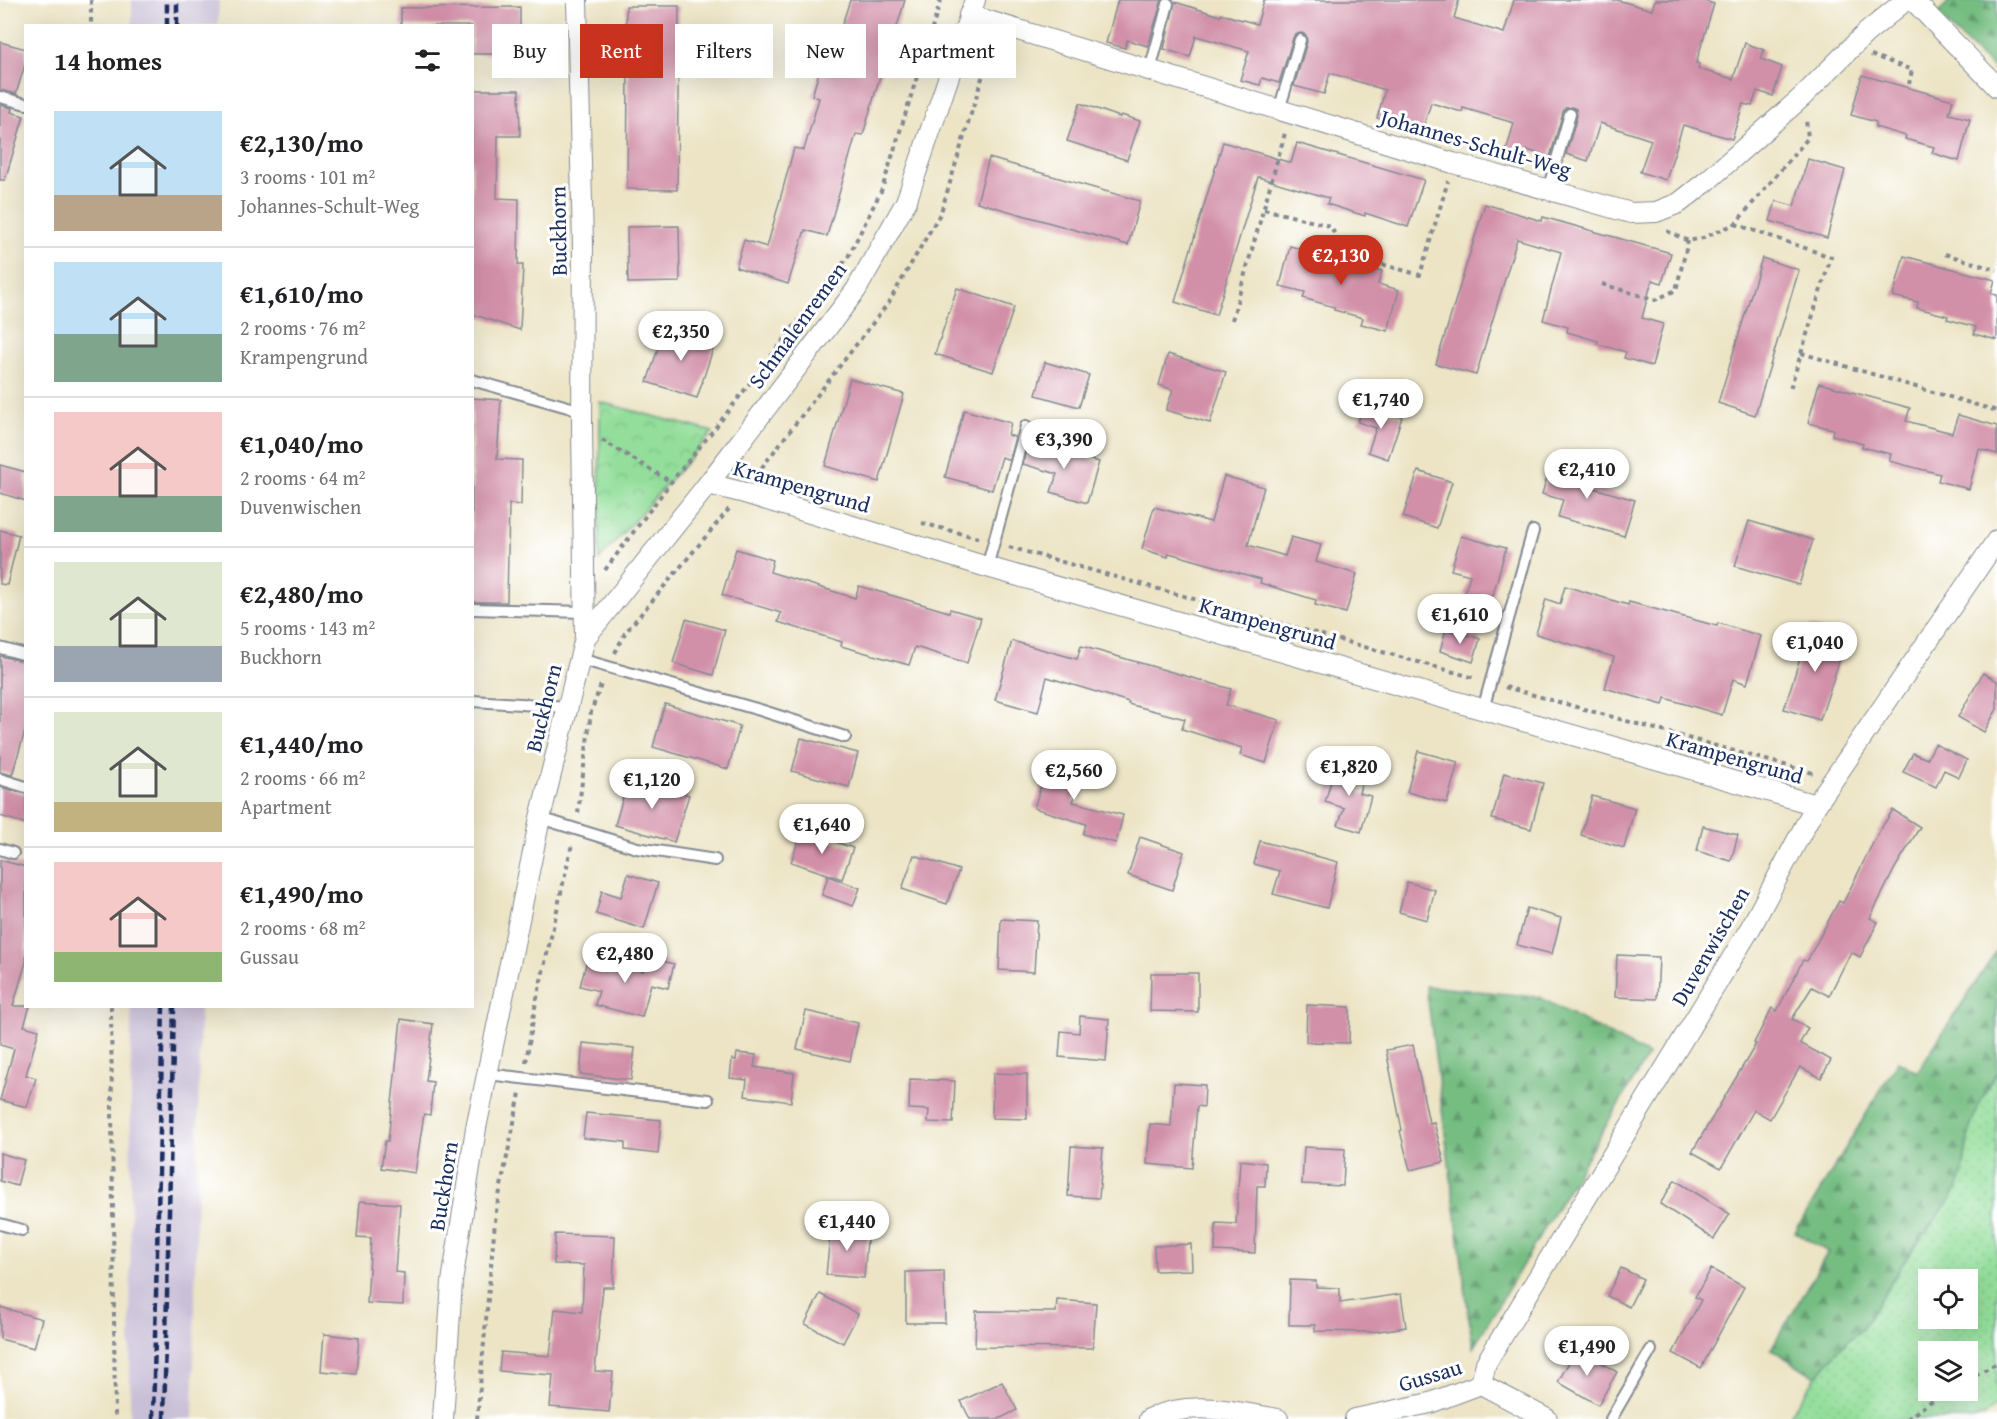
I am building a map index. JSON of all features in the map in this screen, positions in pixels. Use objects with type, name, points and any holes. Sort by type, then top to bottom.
[{"type":"street","name":"Buckhorn","points":[[443,1419],[452,1282],[476,1128],[540,818],[585,638],[582,419],[583,244],[577,0]]},
{"type":"street","name":"Johannes-Schult-Weg","points":[[972,8],[1150,70],[1285,112],[1453,163],[1631,213],[1656,212],[1679,203],[1802,97],[1866,33],[1906,0]]},
{"type":"street","points":[[1913,0],[1997,87]]},
{"type":"street","name":"Schmalenremen","points":[[585,638],[708,484],[856,290],[906,202],[972,8]]},
{"type":"street","name":"Krampengrund","points":[[708,484],[987,567],[1816,806]]},
{"type":"street","name":"Duvenwischen","points":[[1481,1384],[1486,1363],[1751,927],[1816,806],[1997,540]]},
{"type":"street","name":"Gussau","points":[[1355,1419],[1430,1403],[1481,1384],[1547,1419]]},
{"type":"street","points":[[1149,1419],[1168,1411],[1196,1407],[1278,1419]]},
{"type":"lane","points":[[1150,70],[1168,4]]},
{"type":"lane","points":[[1285,112],[1300,40]]},
{"type":"lane","points":[[0,98],[24,104]]},
{"type":"lane","points":[[1548,190],[1570,114]]},
{"type":"lane","points":[[474,381],[582,419]]},
{"type":"lane","points":[[987,567],[1026,426]]},
{"type":"lane","points":[[1483,709],[1533,531]]},
{"type":"lane","points":[[474,609],[585,605]]},
{"type":"lane","points":[[0,648],[24,654]]},
{"type":"lane","points":[[580,659],[760,710],[845,737]]},
{"type":"lane","points":[[474,701],[568,707]]},
{"type":"lane","points":[[0,779],[24,786]]},
{"type":"lane","points":[[540,818],[637,848],[716,860]]},
{"type":"lane","points":[[0,849],[13,853]]},
{"type":"lane","points":[[487,1074],[708,1100]]},
{"type":"lane","points":[[0,1224],[22,1230]]},
{"type":"lane","points":[[1611,1419],[1652,1350]]},
{"type":"path","points":[[91,0],[91,24]]},
{"type":"path","points":[[585,605],[670,482],[719,423],[848,257],[882,189],[941,0]]},
{"type":"path","points":[[1851,48],[1912,70],[1909,84]]},
{"type":"path","points":[[1631,213],[1688,241],[1703,238],[1735,225],[1808,138],[1802,97]]},
{"type":"path","points":[[1232,320],[1264,209],[1285,112]]},
{"type":"path","points":[[1264,209],[1330,226],[1335,234],[1335,250],[1420,275],[1453,163]]},
{"type":"path","points":[[1735,225],[1831,257],[1790,389]]},
{"type":"path","points":[[1602,284],[1655,300],[1676,290],[1688,241]]},
{"type":"path","points":[[1946,254],[1997,270]]},
{"type":"path","points":[[1801,353],[1997,411]]},
{"type":"path","points":[[582,419],[670,482]]},
{"type":"path","points":[[755,476],[766,479]]},
{"type":"path","points":[[914,520],[1834,779]]},
{"type":"path","points":[[111,1008],[115,1419]]},
{"type":"path","points":[[1978,1374],[1997,1364]]},
{"type":"path","points":[[1907,1419],[1932,1401]]},
{"type":"shaded area","points":[[132,0],[219,0],[218,24],[132,24]]},
{"type":"shaded area","points":[[131,1008],[200,1008],[193,1419],[130,1419]]},
{"type":"green space","points":[[1950,0],[1997,0],[1997,72],[1937,15]]},
{"type":"green space","points":[[600,402],[713,432],[599,560]]},
{"type":"green space","points":[[1997,950],[1997,1071],[1981,1100],[1970,1127],[1962,1175],[1957,1190],[1907,1257],[1862,1329],[1841,1347],[1816,1377],[1771,1349],[1828,1252],[1795,1232],[1898,1061],[1917,1072]]},
{"type":"green space","points":[[1426,986],[1539,997],[1648,1055],[1473,1348]]},
{"type":"green space","points":[[1997,1071],[1997,1405],[1985,1415],[1972,1419],[1787,1419],[1816,1377],[1841,1347],[1862,1329],[1907,1257],[1932,1224],[1962,1175],[1970,1127],[1981,1100]]},
{"type":"building","points":[[850,0],[905,0],[898,24],[878,24],[880,78],[863,135],[856,134],[827,236],[805,230],[788,284],[736,267],[744,240],[767,247],[794,148],[804,150],[819,98],[812,96],[817,78],[866,78],[866,24],[842,24]]},
{"type":"building","points":[[1118,0],[1162,0],[1148,46],[1127,40],[1125,48],[1106,43]]},
{"type":"building","points":[[1264,0],[1459,0],[1454,18],[1504,33],[1514,0],[1617,0],[1652,10],[1655,0],[1701,0],[1714,4],[1696,63],[1699,64],[1698,69],[1733,79],[1745,43],[1764,50],[1761,59],[1782,67],[1773,96],[1757,91],[1752,106],[1743,104],[1732,139],[1683,125],[1666,180],[1640,172],[1651,140],[1600,123],[1588,161],[1566,154],[1577,116],[1576,109],[1572,107],[1565,108],[1563,112],[1550,157],[1527,150],[1525,157],[1506,152],[1514,123],[1463,108],[1462,112],[1431,103],[1422,131],[1377,118],[1385,90],[1330,73],[1324,94],[1294,86],[1307,42],[1306,35],[1302,33],[1295,34],[1293,38],[1279,83],[1262,78],[1260,85],[1240,80],[1249,51],[1196,36],[1190,57],[1164,49],[1175,2],[1220,16],[1221,14],[1257,24]]},
{"type":"building","points":[[626,6],[679,6],[679,24],[675,24],[675,78],[678,78],[677,190],[627,189],[628,78],[663,78],[663,24],[626,24]]},
{"type":"building","points":[[520,7],[520,24],[492,24],[492,54],[474,54],[474,24],[401,24],[401,8]]},
{"type":"building","points":[[0,42],[24,48],[24,68],[16,94],[0,90]]},
{"type":"building","points":[[1862,75],[1953,100],[1949,114],[1970,119],[1959,161],[1932,153],[1934,147],[1875,127],[1876,122],[1851,115]]},
{"type":"building","points":[[474,90],[519,90],[520,136],[498,136],[497,198],[519,199],[518,265],[523,265],[520,330],[474,315]]},
{"type":"building","points":[[1080,103],[1120,117],[1121,115],[1140,121],[1127,160],[1067,141]]},
{"type":"building","points":[[0,105],[12,108],[11,112],[24,116],[5,180],[0,180]]},
{"type":"building","points":[[1223,142],[1291,163],[1297,143],[1424,180],[1408,227],[1327,204],[1329,198],[1258,177],[1216,315],[1175,302]]},
{"type":"building","points":[[989,158],[1140,201],[1128,245],[977,202]]},
{"type":"building","points":[[1808,159],[1845,170],[1827,238],[1770,221],[1776,201],[1794,206]]},
{"type":"building","points":[[1485,204],[1542,221],[1543,217],[1671,253],[1662,283],[1652,280],[1642,318],[1663,324],[1652,366],[1624,358],[1626,352],[1597,344],[1598,341],[1567,332],[1568,327],[1543,320],[1561,252],[1517,239],[1476,375],[1436,364]]},
{"type":"building","points":[[679,226],[680,282],[628,283],[627,227]]},
{"type":"building","points":[[1290,246],[1382,271],[1378,284],[1399,290],[1388,331],[1361,324],[1363,318],[1303,298],[1305,292],[1280,286]]},
{"type":"building","points":[[1904,256],[1995,280],[1991,294],[1997,295],[1997,340],[1974,334],[1976,327],[1947,319],[1948,316],[1917,308],[1918,302],[1893,296]]},
{"type":"building","points":[[1762,258],[1799,270],[1755,415],[1718,403]]},
{"type":"building","points":[[957,288],[1014,307],[993,372],[935,354]]},
{"type":"building","points":[[665,327],[715,343],[697,398],[647,382]]},
{"type":"building","points":[[1168,354],[1226,372],[1210,423],[1166,410],[1173,390],[1159,385]]},
{"type":"building","points":[[1045,362],[1089,375],[1079,407],[1036,395]]},
{"type":"building","points":[[850,379],[904,394],[879,482],[825,466]]},
{"type":"building","points":[[1819,383],[1910,408],[1906,421],[1952,433],[1958,415],[1997,426],[1997,454],[1979,449],[1969,489],[1938,481],[1940,474],[1889,461],[1891,454],[1862,447],[1863,444],[1832,435],[1833,429],[1808,423]]},
{"type":"building","points":[[474,398],[501,400],[497,459],[522,460],[521,505],[509,504],[507,602],[474,602]]},
{"type":"building","points":[[1364,405],[1402,417],[1388,459],[1368,452],[1376,428],[1358,422]]},
{"type":"building","points":[[964,410],[1011,423],[1008,435],[1015,437],[1009,460],[1002,457],[992,490],[945,477]]},
{"type":"building","points":[[1030,441],[1099,462],[1087,503],[1051,492],[1057,474],[1023,464]]},
{"type":"building","points":[[1553,457],[1578,464],[1573,482],[1635,500],[1624,536],[1558,517],[1563,500],[1542,494]]},
{"type":"building","points":[[0,465],[24,471],[24,500],[0,493]]},
{"type":"building","points":[[1418,471],[1452,482],[1437,528],[1403,517]]},
{"type":"building","points":[[1224,476],[1264,487],[1248,545],[1285,556],[1291,537],[1321,545],[1316,562],[1357,574],[1346,613],[1315,605],[1316,600],[1260,583],[1261,579],[1169,553],[1168,557],[1142,549],[1154,507],[1211,522]]},
{"type":"building","points":[[1749,521],[1813,540],[1799,585],[1735,566]]},
{"type":"building","points":[[0,530],[19,535],[7,585],[0,584]]},
{"type":"building","points":[[1461,536],[1506,548],[1491,602],[1464,595],[1470,575],[1451,570]]},
{"type":"building","points":[[736,549],[773,560],[770,572],[855,598],[859,586],[949,612],[950,609],[981,618],[967,663],[915,647],[909,665],[841,646],[842,642],[778,622],[781,613],[722,595]]},
{"type":"building","points":[[1565,586],[1628,605],[1629,602],[1717,626],[1718,623],[1761,636],[1747,684],[1733,679],[1722,715],[1665,698],[1663,705],[1605,688],[1614,657],[1536,634],[1546,599],[1560,604]]},
{"type":"building","points":[[686,619],[725,630],[713,675],[673,663]]},
{"type":"building","points":[[1810,626],[1847,637],[1820,720],[1784,709]]},
{"type":"building","points":[[1446,629],[1480,639],[1473,662],[1440,651]]},
{"type":"building","points":[[1012,641],[1077,659],[1081,646],[1231,689],[1226,705],[1279,720],[1266,763],[1240,755],[1242,748],[1182,729],[1185,719],[1128,704],[1129,702],[1047,677],[1038,712],[995,700]]},
{"type":"building","points":[[0,656],[24,662],[24,735],[12,775],[0,772]]},
{"type":"building","points":[[1983,673],[1997,681],[1997,709],[1984,732],[1958,717]]},
{"type":"building","points":[[665,704],[740,726],[728,769],[653,747]]},
{"type":"building","points":[[801,738],[858,753],[849,787],[792,771]]},
{"type":"building","points":[[1935,744],[1967,760],[1959,777],[1944,770],[1936,787],[1903,772],[1913,753],[1927,759]]},
{"type":"building","points":[[1418,751],[1458,762],[1447,803],[1407,792]]},
{"type":"building","points":[[1050,757],[1084,767],[1073,802],[1123,815],[1116,843],[1083,834],[1086,824],[1034,808]]},
{"type":"building","points":[[1336,764],[1364,773],[1359,793],[1371,796],[1361,832],[1338,825],[1344,808],[1325,802]]},
{"type":"building","points":[[1504,773],[1543,783],[1531,829],[1492,819]]},
{"type":"building","points":[[629,777],[689,795],[674,842],[615,825]]},
{"type":"building","points":[[0,787],[24,793],[24,823],[0,816]]},
{"type":"building","points":[[1592,796],[1635,808],[1624,848],[1581,835]]},
{"type":"building","points":[[1893,810],[1920,827],[1895,868],[1870,918],[1878,922],[1860,957],[1851,952],[1829,996],[1812,987],[1792,1019],[1808,1028],[1800,1043],[1831,1060],[1821,1078],[1800,1067],[1770,1119],[1754,1110],[1721,1168],[1692,1152],[1756,1044],[1754,1043],[1772,1008],[1777,1011],[1803,960],[1807,961],[1839,901],[1843,903],[1878,833]]},
{"type":"building","points":[[1703,826],[1738,835],[1731,861],[1697,851]]},
{"type":"building","points":[[802,830],[853,848],[842,879],[791,862]]},
{"type":"building","points":[[1140,837],[1184,852],[1172,890],[1128,875]]},
{"type":"building","points":[[1260,841],[1338,862],[1327,908],[1273,894],[1280,871],[1254,864]]},
{"type":"building","points":[[914,855],[959,870],[947,904],[902,889]]},
{"type":"building","points":[[0,860],[24,866],[24,969],[13,1006],[29,1008],[24,1026],[39,1030],[26,1075],[36,1078],[27,1107],[0,1100],[14,1049],[0,1045]]},
{"type":"building","points":[[628,874],[658,883],[644,929],[596,914],[602,891],[621,897]]},
{"type":"building","points":[[828,876],[860,888],[853,906],[822,895]]},
{"type":"building","points":[[1407,882],[1435,890],[1427,920],[1399,912]]},
{"type":"building","points":[[1527,908],[1561,918],[1552,954],[1517,945]]},
{"type":"building","points":[[1001,919],[1037,921],[1034,972],[999,970]]},
{"type":"building","points":[[1617,955],[1659,957],[1657,999],[1615,997]]},
{"type":"building","points":[[588,957],[643,971],[647,957],[674,964],[668,988],[651,984],[642,1017],[595,1005],[599,991],[580,986]]},
{"type":"building","points":[[1151,973],[1198,973],[1198,1012],[1150,1011]]},
{"type":"building","points":[[1307,1005],[1350,1007],[1349,1043],[1306,1042]]},
{"type":"building","points":[[806,1011],[858,1023],[850,1061],[797,1049]]},
{"type":"building","points":[[1080,1016],[1109,1019],[1106,1061],[1059,1057],[1061,1031],[1079,1033]]},
{"type":"building","points":[[401,1019],[433,1024],[426,1081],[433,1082],[430,1115],[424,1114],[415,1173],[381,1168],[385,1141],[388,1141]]},
{"type":"building","points":[[583,1043],[635,1048],[631,1080],[580,1074]]},
{"type":"building","points":[[1413,1045],[1429,1123],[1434,1122],[1444,1162],[1410,1170],[1400,1131],[1402,1130],[1386,1050]]},
{"type":"building","points":[[737,1053],[756,1055],[754,1067],[794,1073],[791,1102],[745,1096],[747,1080],[730,1078],[732,1059],[736,1060]]},
{"type":"building","points":[[993,1073],[1027,1074],[1027,1119],[992,1118]]},
{"type":"building","points":[[910,1079],[955,1081],[953,1123],[928,1122],[929,1110],[909,1109]]},
{"type":"building","points":[[1174,1083],[1205,1085],[1204,1107],[1197,1106],[1192,1168],[1147,1164],[1150,1124],[1171,1126]]},
{"type":"building","points":[[586,1113],[661,1120],[658,1154],[625,1150],[625,1142],[583,1138]]},
{"type":"building","points":[[1071,1146],[1103,1148],[1099,1198],[1068,1196]]},
{"type":"building","points":[[1304,1147],[1345,1149],[1343,1186],[1302,1184]]},
{"type":"building","points":[[0,1153],[24,1160],[17,1186],[0,1181]]},
{"type":"building","points":[[1240,1160],[1266,1163],[1265,1186],[1257,1186],[1255,1253],[1215,1251],[1216,1223],[1236,1224]]},
{"type":"building","points":[[1675,1180],[1730,1214],[1714,1239],[1660,1204]]},
{"type":"building","points":[[360,1201],[400,1204],[395,1272],[404,1273],[403,1305],[367,1303],[371,1238],[357,1237]]},
{"type":"building","points":[[831,1225],[868,1228],[864,1278],[826,1275]]},
{"type":"building","points":[[555,1234],[615,1236],[613,1287],[603,1287],[595,1371],[613,1372],[609,1412],[550,1407],[553,1375],[499,1371],[501,1352],[550,1356],[555,1309],[582,1312],[584,1265],[554,1264]]},
{"type":"building","points":[[1191,1244],[1192,1270],[1155,1271],[1154,1246]]},
{"type":"building","points":[[1621,1268],[1643,1279],[1629,1307],[1607,1296]]},
{"type":"building","points":[[1711,1269],[1744,1287],[1701,1368],[1673,1353],[1701,1300],[1695,1297]]},
{"type":"building","points":[[944,1271],[945,1323],[906,1323],[906,1272]]},
{"type":"building","points":[[1290,1280],[1316,1281],[1316,1287],[1340,1288],[1340,1303],[1401,1294],[1406,1327],[1372,1332],[1315,1331],[1315,1325],[1289,1325]]},
{"type":"building","points":[[820,1294],[858,1314],[843,1343],[805,1324]]},
{"type":"building","points":[[1057,1300],[1096,1303],[1093,1348],[975,1347],[976,1311],[1056,1312]]},
{"type":"building","points":[[0,1307],[42,1319],[34,1348],[0,1339]]},
{"type":"building","points":[[324,1334],[359,1338],[356,1374],[321,1371]]},
{"type":"building","points":[[1577,1348],[1617,1372],[1598,1405],[1558,1382]]},
{"type":"building","points":[[1002,1382],[1017,1410],[999,1419],[970,1419],[961,1401]]},
{"type":"railway","points":[[167,0],[167,24]]},
{"type":"railway","points":[[177,0],[177,24]]},
{"type":"railway","points":[[153,1419],[163,1008]]},
{"type":"railway","points":[[164,1419],[174,1008]]}]
